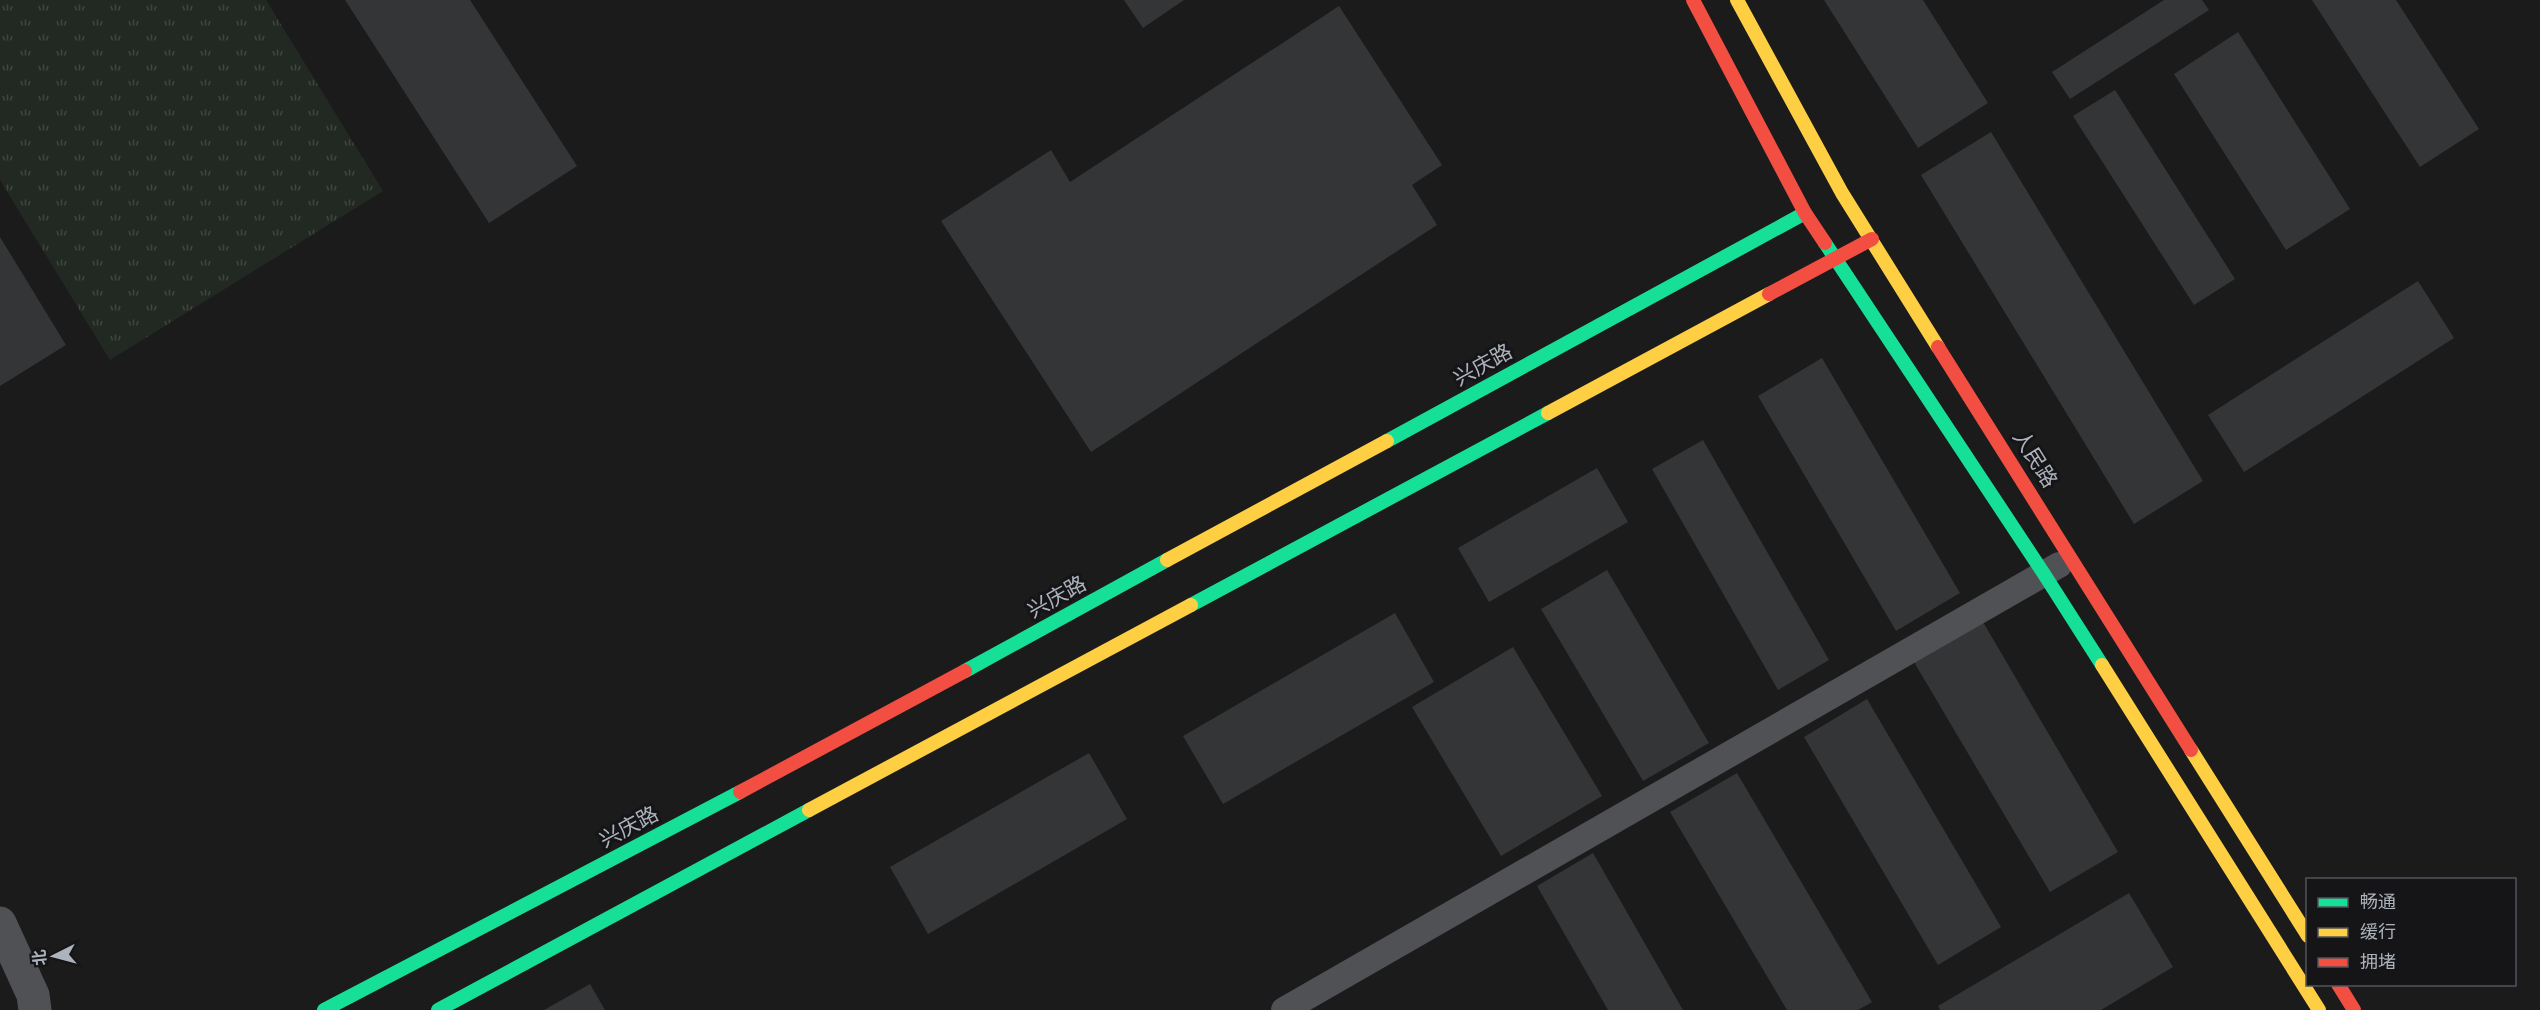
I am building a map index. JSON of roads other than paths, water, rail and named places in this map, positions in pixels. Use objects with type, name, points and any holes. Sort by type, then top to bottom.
[{"type":"main road","points":[[1693,0],[1836,258],[2044,574],[2319,1010]]},
{"type":"main road","name":"人民路","points":[[1737,0],[1838,196],[1872,239],[2306,934]]},
{"type":"main road","name":"兴庆路","points":[[324,1010],[790,766],[1810,211]]},
{"type":"main road","points":[[438,1010],[1872,239]]},
{"type":"main road","points":[[2339,986],[2354,1010]]},
{"type":"street","points":[[0,923],[33,995],[35,1010]]},
{"type":"lane","points":[[1284,1010],[2072,557]]}]
